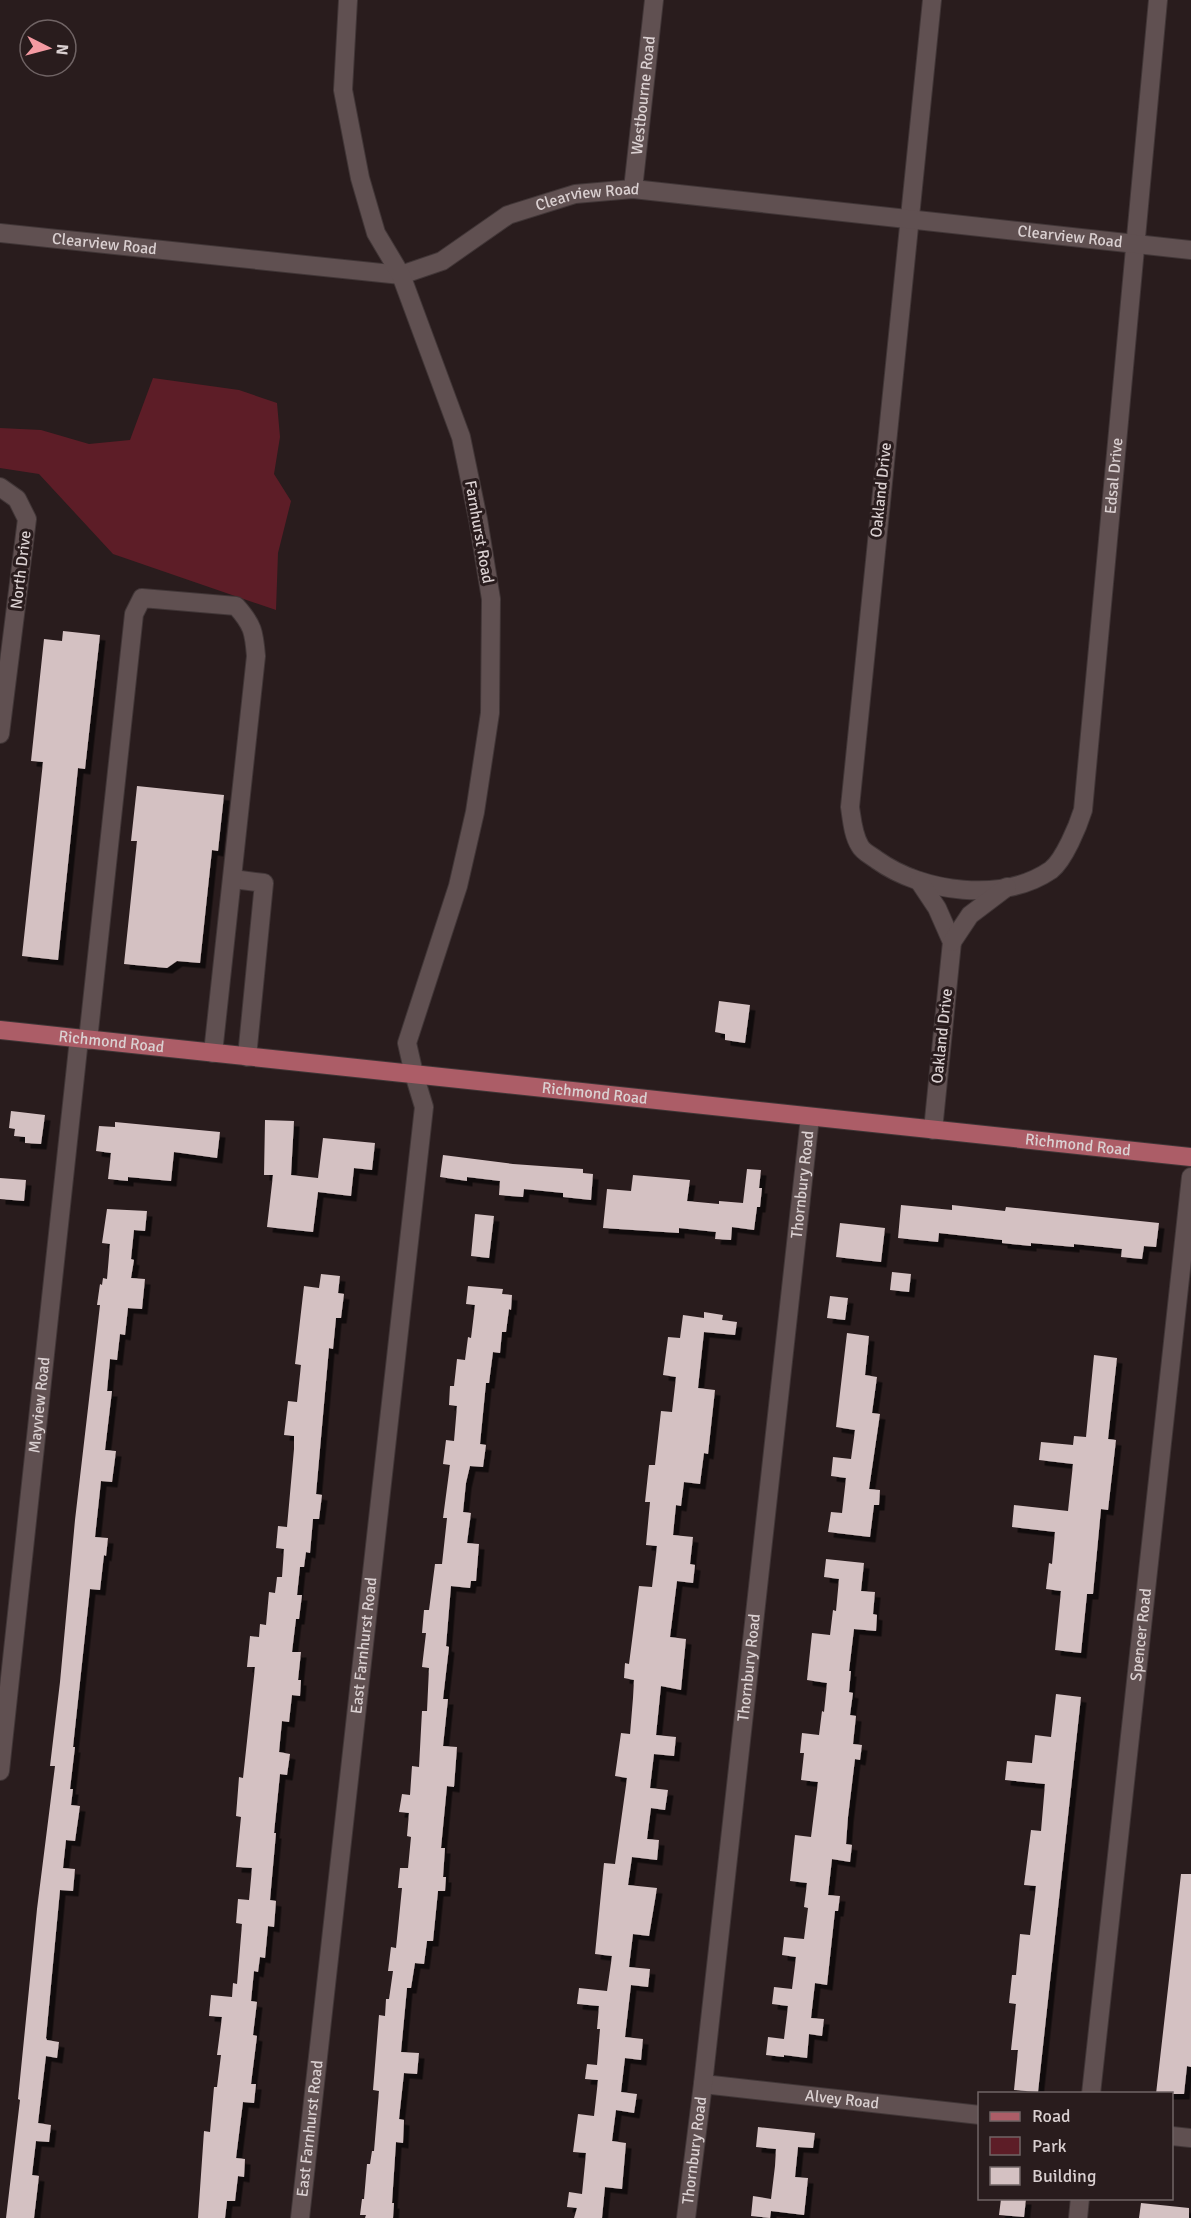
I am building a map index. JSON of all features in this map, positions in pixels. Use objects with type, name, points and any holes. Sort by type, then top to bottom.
[{"type":"main road","name":"Richmond Road","points":[[0,1030],[1191,1157]]},
{"type":"street","name":"Farnhurst Road","points":[[348,0],[343,90],[360,178],[376,233],[401,275],[461,437],[478,519],[490,599],[490,713],[475,812],[458,886],[407,1043],[414,1074]]},
{"type":"street","name":"Westbourne Road","points":[[633,189],[654,0]]},
{"type":"street","name":"Oakland Drive","points":[[932,0],[850,807],[854,833],[861,848],[885,866],[919,881],[951,889],[982,890]]},
{"type":"street","name":"Edsal Drive","points":[[982,890],[1008,887],[1035,878],[1053,868],[1074,835],[1083,810],[1158,0]]},
{"type":"street","name":"Clearview Road","points":[[0,233],[401,275],[442,261],[508,215],[575,194],[633,189],[1191,250]]},
{"type":"street","name":"North Drive","points":[[0,487],[16,500],[27,519],[0,734]]},
{"type":"street","name":"Mayview Road","points":[[0,1771],[132,627],[134,614],[142,598],[236,606],[254,631],[256,656],[254,693],[233,879]]},
{"type":"street","points":[[213,1053],[233,879],[264,883],[247,1057]]},
{"type":"street","points":[[919,881],[937,908],[952,942]]},
{"type":"street","points":[[952,942],[970,915],[1008,887]]},
{"type":"street","name":"Oakland Drive","points":[[933,1130],[952,942]]},
{"type":"street","name":"East Farnhurst Road","points":[[300,2218],[424,1107],[414,1074]]},
{"type":"street","name":"Thornbury Road","points":[[686,2218],[703,2084],[810,1117]]},
{"type":"street","name":"Spencer Road","points":[[1091,2092],[1191,1177]]},
{"type":"street","name":"Alvey Road","points":[[703,2084],[978,2115]]},
{"type":"street","points":[[1173,2136],[1191,2138]]},
{"type":"street","points":[[1078,2218],[1080,2200]]},
{"type":"green space","points":[[153,378],[239,390],[277,403],[280,437],[274,474],[291,501],[278,553],[276,610],[113,554],[39,474],[0,468],[0,428],[41,430],[89,444],[130,440]]},
{"type":"building","points":[[63,631],[100,635],[85,769],[78,768],[58,960],[22,956],[43,762],[31,761],[44,639],[62,641]]},
{"type":"building","points":[[137,786],[224,795],[218,851],[212,850],[200,963],[177,961],[167,968],[124,964],[137,841],[131,841]]},
{"type":"building","points":[[719,1001],[750,1005],[745,1043],[725,1040],[725,1034],[715,1032]]},
{"type":"building","points":[[11,1111],[45,1115],[41,1144],[25,1143],[25,1137],[14,1136],[15,1129],[9,1128]]},
{"type":"building","points":[[265,1120],[294,1121],[291,1175],[318,1178],[323,1138],[375,1143],[372,1170],[354,1168],[351,1196],[318,1192],[313,1232],[267,1227],[273,1175],[264,1175]]},
{"type":"building","points":[[115,1122],[220,1132],[217,1158],[174,1152],[171,1181],[128,1177],[128,1181],[108,1179],[111,1153],[96,1151],[99,1126],[115,1127]]},
{"type":"building","points":[[443,1155],[513,1164],[583,1169],[583,1173],[593,1174],[591,1200],[563,1197],[563,1193],[524,1189],[523,1197],[499,1195],[500,1181],[467,1177],[467,1181],[440,1177]]},
{"type":"building","points":[[747,1169],[761,1170],[760,1207],[757,1207],[754,1230],[732,1227],[731,1240],[715,1239],[716,1232],[679,1228],[679,1233],[603,1228],[607,1189],[631,1191],[633,1175],[690,1180],[687,1201],[719,1204],[719,1201],[743,1203]]},
{"type":"building","points":[[0,1178],[26,1180],[24,1201],[0,1199]]},
{"type":"building","points":[[901,1205],[952,1210],[952,1205],[1005,1211],[1006,1207],[1159,1223],[1156,1247],[1144,1246],[1142,1259],[1121,1257],[1122,1249],[1074,1244],[1074,1247],[1031,1243],[1031,1246],[1002,1243],[1002,1240],[939,1233],[938,1242],[898,1238]]},
{"type":"building","points":[[107,1209],[147,1211],[145,1231],[134,1230],[131,1259],[134,1260],[131,1278],[145,1279],[142,1309],[128,1308],[125,1335],[120,1334],[117,1360],[110,1359],[107,1391],[112,1391],[105,1450],[116,1451],[112,1482],[101,1481],[95,1537],[108,1538],[100,1590],[90,1589],[73,1747],[75,1747],[70,1789],[73,1789],[71,1805],[80,1806],[75,1841],[66,1840],[63,1868],[75,1869],[73,1891],[60,1890],[46,2038],[59,2042],[57,2058],[46,2056],[38,2123],[51,2125],[49,2142],[36,2141],[32,2175],[39,2176],[34,2218],[6,2218],[20,2100],[18,2099],[37,1909],[55,1766],[50,1766],[100,1305],[97,1305],[100,1284],[102,1285],[103,1278],[107,1279],[110,1244],[102,1243]]},
{"type":"building","points":[[475,1214],[494,1216],[489,1258],[471,1256]]},
{"type":"building","points":[[840,1223],[885,1228],[881,1262],[836,1257]]},
{"type":"building","points":[[892,1272],[911,1274],[909,1292],[890,1290]]},
{"type":"building","points":[[321,1274],[340,1276],[338,1293],[344,1294],[341,1318],[336,1318],[333,1349],[329,1348],[316,1494],[322,1495],[319,1519],[313,1519],[310,1553],[306,1552],[304,1567],[300,1567],[297,1595],[302,1595],[292,1652],[301,1652],[298,1680],[301,1680],[300,1696],[292,1695],[289,1722],[282,1721],[279,1752],[290,1754],[287,1775],[280,1774],[274,1833],[276,1833],[270,1900],[276,1901],[274,1927],[268,1926],[265,1958],[260,1957],[258,1972],[254,1971],[251,2001],[257,2002],[253,2035],[257,2036],[251,2084],[256,2084],[254,2103],[243,2102],[236,2158],[245,2159],[244,2177],[238,2176],[235,2201],[227,2201],[225,2218],[198,2218],[204,2131],[210,2132],[214,2087],[217,2087],[221,2055],[217,2055],[222,2017],[209,2016],[211,1995],[232,1997],[233,1983],[237,1984],[242,1924],[236,1923],[238,1899],[249,1900],[252,1868],[236,1867],[241,1817],[236,1816],[239,1777],[243,1778],[255,1667],[247,1667],[250,1636],[259,1637],[260,1624],[266,1625],[269,1592],[275,1593],[277,1577],[282,1577],[284,1549],[276,1548],[278,1526],[287,1527],[294,1449],[294,1436],[284,1435],[288,1401],[297,1402],[301,1365],[295,1364],[304,1286],[319,1288]]},
{"type":"building","points":[[468,1286],[503,1289],[502,1294],[512,1295],[511,1310],[509,1309],[506,1332],[502,1332],[500,1353],[493,1352],[489,1383],[486,1383],[480,1444],[486,1445],[483,1467],[470,1466],[466,1483],[463,1512],[471,1513],[467,1543],[479,1544],[476,1581],[471,1581],[470,1588],[451,1586],[446,1646],[449,1647],[443,1699],[448,1699],[443,1746],[457,1747],[454,1787],[447,1786],[441,1848],[445,1848],[443,1877],[446,1877],[445,1891],[438,1891],[433,1941],[427,1941],[424,1964],[415,1963],[411,1988],[407,1988],[401,2052],[419,2053],[417,2074],[404,2073],[399,2119],[404,2120],[403,2143],[396,2142],[393,2218],[365,2218],[366,2215],[360,2215],[367,2164],[370,2164],[372,2151],[374,2151],[379,2091],[373,2090],[379,2015],[385,2016],[386,1999],[389,1999],[393,1971],[388,1971],[391,1947],[396,1948],[402,1888],[398,1888],[400,1868],[408,1868],[411,1837],[407,1836],[409,1813],[399,1812],[402,1794],[410,1795],[412,1766],[419,1767],[422,1711],[427,1711],[429,1668],[422,1667],[426,1633],[422,1633],[424,1610],[429,1610],[435,1564],[442,1564],[447,1518],[443,1518],[450,1465],[443,1464],[446,1440],[454,1441],[457,1406],[449,1405],[450,1386],[454,1386],[457,1359],[465,1360],[468,1337],[471,1338],[475,1305],[466,1304]]},
{"type":"building","points":[[830,1296],[848,1298],[845,1320],[827,1318]]},
{"type":"building","points":[[704,1312],[723,1315],[722,1320],[737,1322],[735,1335],[704,1332],[698,1388],[715,1390],[708,1454],[704,1453],[700,1484],[684,1482],[681,1506],[676,1505],[673,1535],[693,1537],[690,1564],[695,1565],[693,1583],[677,1581],[670,1637],[686,1639],[681,1690],[661,1686],[656,1735],[676,1737],[674,1756],[654,1754],[650,1788],[668,1790],[665,1810],[651,1808],[647,1839],[659,1840],[657,1860],[632,1857],[628,1885],[657,1888],[649,1936],[633,1934],[629,1967],[650,1969],[648,1987],[631,1985],[625,2037],[643,2039],[641,2060],[625,2058],[621,2092],[637,2094],[634,2113],[616,2110],[612,2141],[626,2143],[622,2189],[605,2187],[602,2218],[574,2218],[577,2208],[567,2207],[569,2192],[582,2194],[586,2153],[573,2152],[578,2114],[594,2116],[598,2080],[585,2079],[587,2064],[597,2065],[600,2029],[597,2029],[599,2006],[577,2004],[579,1988],[607,1991],[612,1956],[595,1954],[604,1863],[615,1864],[627,1778],[615,1776],[621,1733],[630,1734],[634,1680],[624,1678],[625,1663],[629,1664],[639,1586],[652,1587],[657,1546],[646,1545],[650,1502],[645,1502],[649,1465],[655,1465],[661,1411],[672,1412],[676,1377],[663,1375],[668,1337],[680,1338],[683,1315],[704,1318]]},
{"type":"building","points":[[847,1333],[869,1336],[865,1375],[877,1377],[872,1413],[880,1414],[869,1489],[880,1490],[879,1505],[874,1505],[870,1537],[828,1532],[831,1512],[842,1513],[846,1478],[831,1476],[833,1457],[851,1459],[855,1430],[836,1427]]},
{"type":"building","points":[[1094,1355],[1117,1358],[1108,1439],[1116,1440],[1108,1510],[1101,1509],[1093,1594],[1087,1594],[1081,1653],[1055,1650],[1061,1591],[1046,1589],[1049,1563],[1052,1564],[1055,1532],[1012,1527],[1014,1505],[1068,1511],[1073,1464],[1039,1460],[1041,1442],[1073,1445],[1074,1436],[1086,1437]]},
{"type":"building","points":[[826,1559],[864,1563],[861,1591],[875,1592],[873,1614],[877,1615],[876,1631],[854,1629],[849,1671],[851,1671],[849,1692],[853,1693],[850,1715],[856,1716],[853,1744],[862,1745],[860,1760],[855,1759],[848,1817],[846,1844],[852,1845],[850,1862],[832,1859],[828,1895],[840,1896],[838,1911],[835,1911],[827,1985],[815,1983],[811,2018],[824,2019],[822,2036],[809,2034],[807,2058],[784,2055],[784,2057],[766,2055],[768,2037],[784,2039],[788,2006],[772,2004],[774,1987],[792,1989],[796,1957],[782,1955],[784,1937],[804,1939],[808,1908],[804,1907],[807,1883],[790,1881],[795,1835],[811,1837],[818,1782],[801,1780],[804,1753],[800,1753],[802,1733],[819,1735],[822,1711],[824,1712],[827,1683],[807,1680],[812,1633],[830,1635],[833,1610],[836,1611],[839,1579],[824,1577]]},
{"type":"building","points":[[1056,1694],[1081,1697],[1038,2092],[1014,2090],[1018,2050],[1011,2050],[1016,2004],[1009,2003],[1012,1975],[1016,1975],[1020,1934],[1030,1935],[1036,1886],[1024,1885],[1031,1830],[1041,1831],[1045,1784],[1005,1780],[1007,1761],[1032,1763],[1035,1735],[1051,1737]]},
{"type":"building","points":[[1181,1874],[1191,1874],[1191,2067],[1187,2066],[1184,2094],[1156,2092]]},
{"type":"building","points":[[758,2127],[815,2133],[813,2148],[798,2147],[795,2177],[808,2178],[804,2215],[771,2211],[770,2218],[751,2216],[753,2196],[771,2199],[775,2166],[776,2149],[756,2147]]},
{"type":"building","points":[[1001,2200],[1026,2200],[1024,2217],[999,2215]]},
{"type":"building","points":[[1141,2203],[1189,2208],[1189,2218],[1139,2218]]}]
